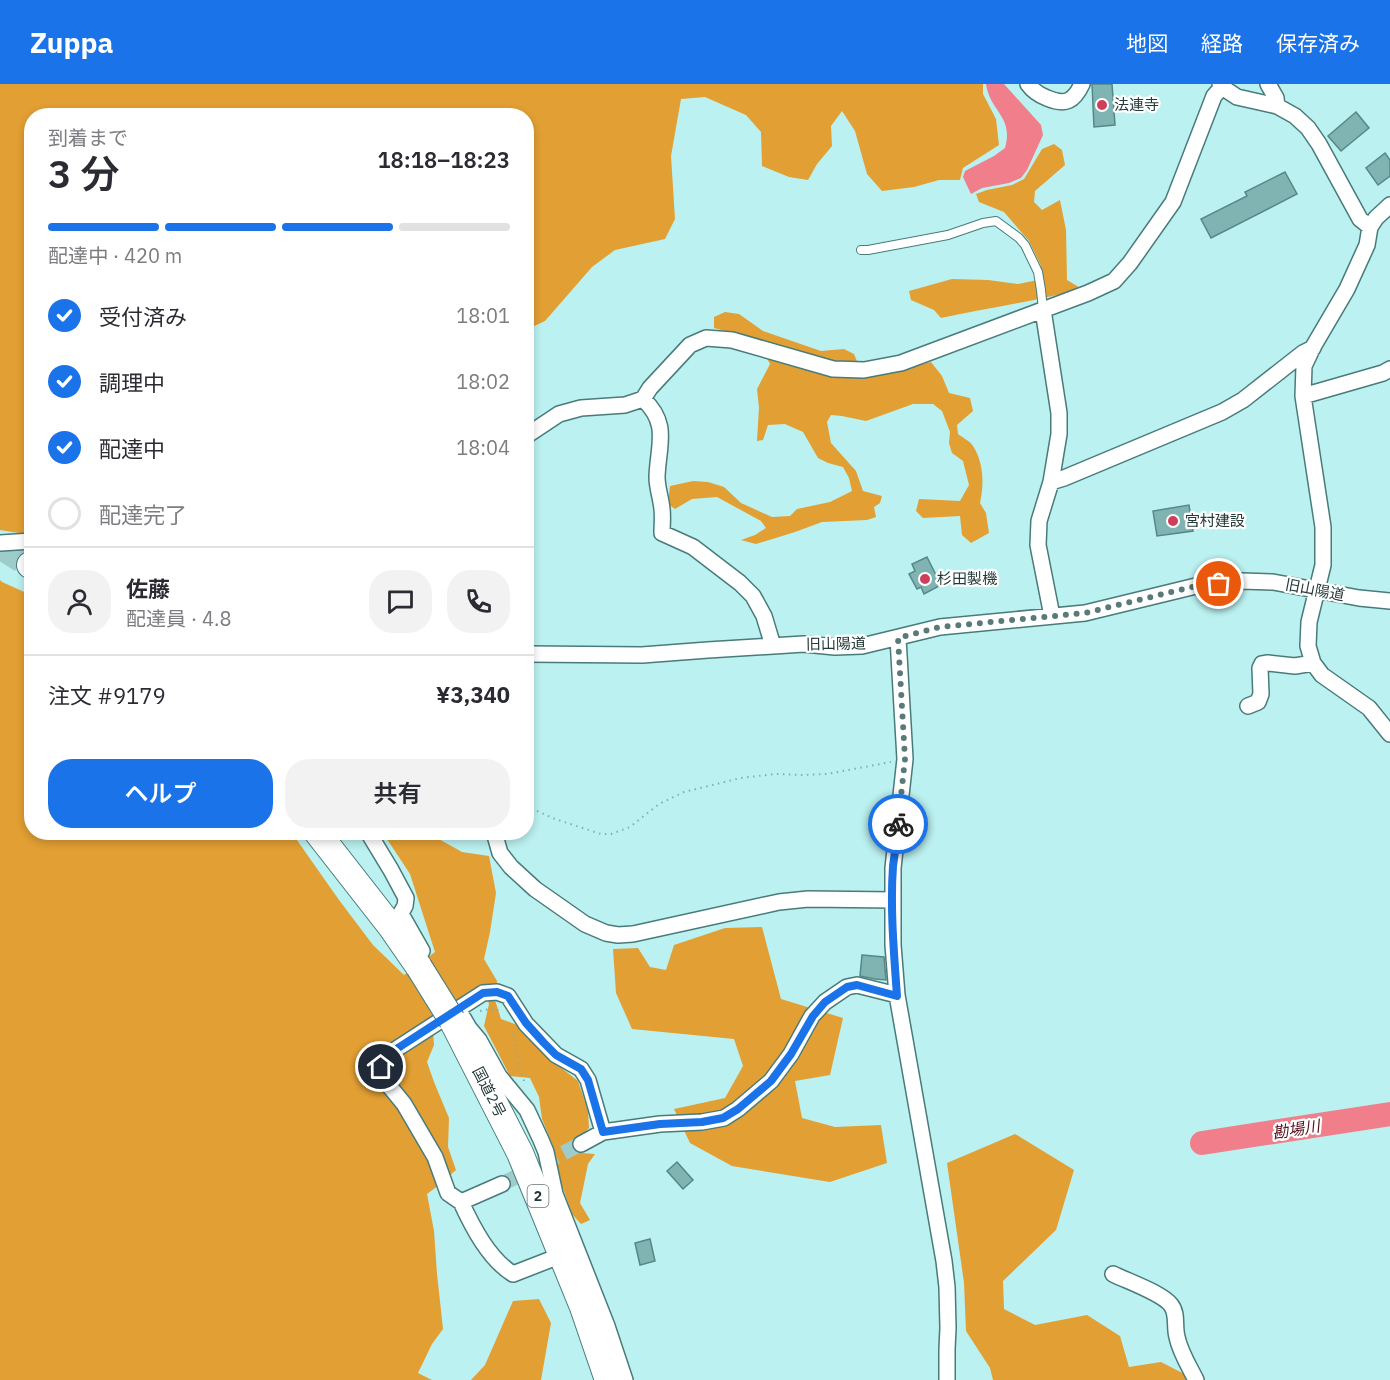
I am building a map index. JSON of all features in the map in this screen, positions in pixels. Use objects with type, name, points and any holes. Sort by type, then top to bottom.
[{"type":"highway","name":"国道2号","points":[[324,840],[397,921],[459,1012],[562,1255],[608,1380]]},
{"type":"street","points":[[1028,84],[1033,91],[1059,103],[1067,102],[1078,94],[1082,84]]},
{"type":"street","points":[[1268,84],[1276,98],[1277,106]]},
{"type":"street","points":[[534,431],[559,414],[581,408],[625,405],[643,399],[650,388],[690,345],[706,338],[732,340],[833,369],[864,370],[901,363],[1088,293],[1114,281],[1130,263],[1173,202],[1214,96],[1221,86],[1237,97],[1277,106],[1295,116],[1308,128],[1360,219],[1370,227]]},
{"type":"street","points":[[1390,205],[1370,227],[1367,244],[1347,289],[1304,366],[1303,396],[1323,527],[1323,565],[1309,622],[1308,646],[1313,663],[1322,675],[1369,708],[1390,734]]},
{"type":"street","points":[[1043,310],[1059,413],[1059,434],[1050,482],[1039,521],[1038,544],[1052,616]]},
{"type":"street","points":[[1050,482],[1222,412],[1244,400],[1303,353],[1313,348]]},
{"type":"street","points":[[1303,396],[1390,369]]},
{"type":"street","points":[[643,399],[658,418],[662,432],[657,478],[662,509],[662,533],[693,547],[740,583],[753,596],[764,616],[773,646]]},
{"type":"street","points":[[0,543],[24,554]]},
{"type":"street","name":"旧山陽道","points":[[534,654],[642,655],[804,644],[836,647],[862,646],[940,627],[1085,613],[1196,586],[1242,581],[1273,582],[1359,598],[1390,601]]},
{"type":"street","points":[[898,638],[905,759],[893,868],[893,945],[897,996],[944,1261],[947,1287],[947,1380]]},
{"type":"street","points":[[1248,706],[1258,702],[1261,694],[1260,668],[1262,664],[1295,666],[1313,663]]},
{"type":"street","points":[[374,840],[406,898],[405,906],[397,921]]},
{"type":"street","points":[[496,840],[500,853],[511,867],[535,889],[585,924],[606,933],[618,935],[633,934],[779,902],[808,899],[893,900]]},
{"type":"street","points":[[581,1144],[603,1132],[723,1118],[738,1109],[771,1081],[791,1054],[813,1016],[825,1002],[847,987],[857,985],[897,996]]},
{"type":"street","points":[[562,1255],[513,1274],[502,1267],[473,1227],[461,1202],[448,1193],[435,1157],[404,1104],[386,1082],[381,1067],[384,1057],[459,1012],[483,993],[497,992],[508,996],[526,1023],[556,1055],[581,1069],[588,1080],[603,1132]]},
{"type":"street","points":[[459,1012],[479,1040],[499,1076],[527,1110],[546,1152],[555,1194],[607,1326],[625,1380]]},
{"type":"street","points":[[461,1202],[502,1184]]},
{"type":"street","points":[[1113,1274],[1163,1298],[1171,1305],[1175,1314],[1176,1335],[1196,1380]]},
{"type":"lane","points":[[861,250],[948,235],[996,221],[1025,245],[1038,272],[1043,310]]},
{"type":"path","points":[[534,810],[601,834],[611,834],[630,827],[659,804],[684,792],[741,778],[775,774],[827,774],[905,759]]},
{"type":"path","points":[[459,1012],[482,1012],[495,1008],[501,1013]]},
{"type":"path","points":[[512,1023],[519,1068],[530,1098],[531,1105],[527,1110]]},
{"type":"shaded area","points":[[0,84],[983,84],[983,94],[996,119],[999,145],[963,168],[960,180],[939,180],[914,187],[882,191],[867,174],[855,131],[842,111],[831,126],[832,146],[817,164],[808,180],[789,177],[762,166],[761,132],[746,115],[705,97],[681,99],[671,156],[675,219],[665,239],[615,250],[592,267],[545,321],[534,326],[534,108],[24,108],[24,534],[0,530]]},
{"type":"shaded area","points":[[986,84],[1004,84],[1041,125],[1043,135],[1021,178],[1009,183],[982,188],[971,194],[963,177],[965,171],[1005,148],[1007,137],[1004,121],[988,93]]},
{"type":"shaded area","points":[[1054,144],[1062,150],[1065,165],[1035,191],[1034,202],[1042,210],[1060,200],[1066,230],[1067,280],[1082,289],[941,318],[934,310],[911,300],[909,291],[952,279],[1018,284],[1038,280],[1041,266],[1029,241],[1004,212],[979,202],[976,194],[1012,185],[1024,179],[1042,149]]},
{"type":"shaded area","points":[[725,312],[739,314],[763,331],[821,351],[844,349],[854,354],[863,376],[931,362],[942,376],[949,393],[970,398],[973,411],[957,425],[958,434],[972,444],[977,453],[982,482],[980,503],[986,513],[989,533],[971,543],[962,535],[960,516],[923,518],[916,511],[919,499],[960,501],[969,485],[963,461],[952,453],[949,443],[950,432],[942,411],[933,404],[913,404],[866,421],[831,415],[827,422],[831,443],[856,471],[863,491],[882,496],[880,503],[874,507],[876,517],[867,520],[822,522],[756,544],[741,540],[766,528],[761,521],[717,497],[692,499],[675,509],[668,504],[670,486],[693,481],[708,482],[724,487],[741,503],[772,517],[790,516],[797,509],[830,502],[852,491],[843,467],[818,458],[803,432],[785,424],[768,425],[763,440],[757,441],[759,408],[757,389],[770,364],[757,340],[714,328],[714,317]]},
{"type":"shaded area","points":[[0,580],[24,592],[24,840],[297,840],[373,945],[404,975],[435,952],[410,874],[388,840],[441,840],[462,852],[489,856],[496,893],[484,959],[497,981],[495,1000],[501,1019],[520,1026],[534,1038],[546,1056],[578,1081],[588,1111],[589,1128],[577,1140],[582,1153],[595,1154],[588,1164],[580,1203],[590,1220],[581,1224],[572,1214],[559,1177],[553,1146],[542,1119],[539,1097],[530,1078],[510,1076],[484,1026],[489,1004],[485,991],[465,996],[432,1016],[434,1045],[427,1062],[449,1118],[448,1147],[456,1170],[427,1194],[434,1231],[443,1329],[432,1344],[418,1373],[432,1380],[0,1380]]},
{"type":"shaded area","points":[[762,927],[781,999],[843,1018],[830,1075],[795,1081],[802,1118],[835,1127],[881,1125],[887,1163],[830,1182],[732,1166],[690,1143],[674,1109],[725,1098],[743,1066],[734,1039],[632,1029],[616,993],[613,949],[638,948],[650,967],[666,970],[674,945],[725,928]]},
{"type":"shaded area","points":[[1015,1134],[1074,1170],[1056,1230],[1003,1281],[1004,1309],[1035,1325],[1087,1315],[1120,1336],[1129,1367],[1161,1362],[1196,1380],[993,1380],[990,1368],[966,1331],[964,1283],[947,1163]]},
{"type":"shaded area","points":[[539,1299],[551,1323],[541,1380],[471,1380],[485,1365],[513,1301]]},
{"type":"building","points":[[1092,84],[1112,84],[1115,125],[1094,127]]},
{"type":"building","points":[[1356,112],[1369,128],[1341,151],[1328,136]]},
{"type":"building","points":[[1385,153],[1390,160],[1390,176],[1378,185],[1366,168]]},
{"type":"building","points":[[1285,172],[1297,194],[1211,238],[1201,219],[1247,196],[1245,192]]},
{"type":"building","name":"宮村建設","points":[[1189,505],[1193,531],[1157,536],[1153,511]]},
{"type":"building","name":"杉田製機","points":[[927,557],[941,585],[924,594],[921,587],[917,589],[909,574],[915,571],[912,564]]},
{"type":"building","points":[[862,955],[884,957],[886,980],[860,976]]},
{"type":"building","points":[[677,1162],[693,1180],[683,1189],[667,1171]]},
{"type":"building","points":[[650,1239],[655,1261],[640,1265],[635,1243]]},
{"type":"waterway","name":"勘場川","points":[[1202,1143],[1390,1114]]},
{"type":"tunnel","points":[[0,546],[24,561]]},
{"type":"tunnel","points":[[502,1184],[581,1144]]},
{"type":"way so far","points":[[898,824],[905,759],[898,638],[940,627],[1085,613],[1196,586],[1219,584]]},
{"type":"place","name":"法連寺","points":[[1102,105]]},
{"type":"place","name":"宮村建設","points":[[1173,521]]},
{"type":"place","name":"杉田製機","points":[[925,579]]},
{"type":"route","points":[[381,1067],[384,1057],[483,993],[497,992],[508,996],[526,1023],[556,1055],[581,1069],[588,1080],[603,1132],[723,1118],[738,1109],[771,1081],[791,1054],[813,1016],[825,1002],[847,987],[857,985],[897,996],[893,945],[893,868],[898,824]]}]
